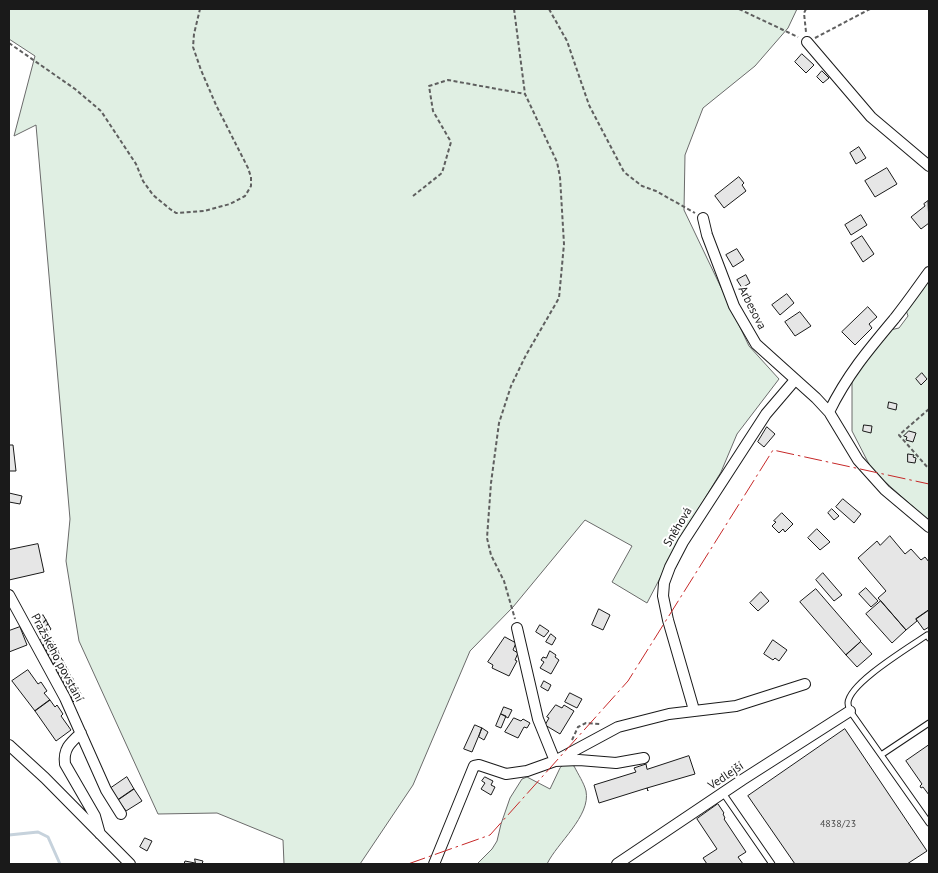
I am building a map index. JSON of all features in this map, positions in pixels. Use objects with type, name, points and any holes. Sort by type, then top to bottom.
[{"type":"street","points":[[806,42],[871,118],[929,166]]},
{"type":"street","name":"Arbesova","points":[[703,218],[707,235],[734,306],[756,344],[829,412],[858,460],[884,490],[929,527]]},
{"type":"street","points":[[829,412],[841,387],[929,272]]},
{"type":"street","name":"Sněhová","points":[[694,710],[668,620],[663,596],[664,583],[683,542],[766,414],[796,380]]},
{"type":"street","name":"Pražského povstání","points":[[9,595],[65,698],[106,790],[121,814]]},
{"type":"street","points":[[518,628],[538,719],[555,762]]},
{"type":"street","points":[[434,864],[474,766],[479,765],[506,774],[527,771],[555,762],[618,727],[669,714],[736,706],[805,684]]},
{"type":"street","name":"Vedlejší","points":[[617,864],[723,792],[850,711]]},
{"type":"street","points":[[80,733],[69,744],[64,755],[65,764],[95,816],[100,835]]},
{"type":"street","points":[[9,745],[45,778],[130,864]]},
{"type":"street","points":[[555,762],[579,760],[616,763],[644,758]]},
{"type":"lane","points":[[929,638],[927,635],[863,680],[851,694],[848,703],[850,711],[929,823]]},
{"type":"lane","points":[[881,755],[929,722]]},
{"type":"lane","points":[[723,792],[772,864]]},
{"type":"path","points":[[9,43],[75,89],[101,111],[136,164],[143,181],[153,195],[163,204],[176,213],[204,211],[230,204],[245,196],[251,186],[251,177],[216,105],[193,47],[200,9]]},
{"type":"path","points":[[514,9],[525,94],[557,162],[560,178],[564,244],[559,298],[526,355],[511,386],[499,424],[491,483],[487,538],[491,555],[504,581],[518,628]]},
{"type":"path","points":[[549,9],[567,41],[589,105],[624,172],[642,186],[656,191],[703,218]]},
{"type":"path","points":[[739,9],[806,42]]},
{"type":"path","points":[[806,9],[804,13],[806,42]]},
{"type":"path","points":[[806,42],[870,9]]},
{"type":"path","points":[[413,196],[442,173],[451,142],[433,111],[429,86],[448,80],[525,94]]},
{"type":"path","points":[[929,408],[899,435],[929,469]]},
{"type":"green space","points":[[9,9],[797,9],[788,28],[755,66],[703,108],[685,155],[684,210],[749,346],[779,379],[737,434],[721,472],[682,536],[647,603],[612,582],[632,546],[585,520],[513,607],[470,651],[413,785],[360,864],[284,864],[283,840],[217,813],[158,814],[79,641],[66,561],[70,519],[36,125],[14,136],[35,56],[9,39]]},
{"type":"green space","points":[[929,277],[929,521],[870,466],[852,431],[852,378],[890,330],[899,328],[908,316],[906,310]]},
{"type":"green space","points":[[566,763],[574,766],[584,785],[586,800],[578,820],[547,864],[477,864],[497,841],[510,798],[522,779],[527,777],[550,789],[560,768]]},
{"type":"building","points":[[802,54],[814,65],[806,73],[795,62]]},
{"type":"building","points":[[822,71],[829,78],[823,83],[817,77]]},
{"type":"building","points":[[859,147],[866,158],[856,164],[850,153]]},
{"type":"building","points":[[887,168],[897,184],[875,197],[865,181]]},
{"type":"building","points":[[739,177],[744,183],[742,185],[746,191],[724,208],[715,196]]},
{"type":"building","points":[[928,201],[929,223],[921,229],[911,217],[925,206],[924,204]]},
{"type":"building","points":[[861,215],[867,225],[851,235],[845,225]]},
{"type":"building","points":[[862,236],[874,254],[863,262],[851,243]]},
{"type":"building","points":[[737,249],[744,260],[733,267],[726,255]]},
{"type":"building","points":[[746,275],[750,283],[742,288],[737,280]]},
{"type":"building","points":[[787,294],[794,303],[780,315],[772,305]]},
{"type":"building","points":[[868,307],[877,317],[869,324],[872,328],[855,345],[842,332]]},
{"type":"building","points":[[800,312],[811,326],[795,336],[785,322]]},
{"type":"building","points":[[922,373],[927,379],[921,385],[916,379]]},
{"type":"building","points":[[889,402],[897,404],[896,410],[888,408]]},
{"type":"building","points":[[864,425],[872,426],[871,433],[863,431]]},
{"type":"building","points":[[767,427],[775,434],[764,447],[758,442]]},
{"type":"building","points":[[909,431],[916,433],[913,442],[906,440],[907,437],[904,436]]},
{"type":"building","points":[[9,445],[13,445],[16,471],[9,471]]},
{"type":"building","points":[[908,454],[914,455],[913,457],[916,458],[915,463],[908,462]]},
{"type":"building","points":[[9,493],[22,496],[20,504],[9,502]]},
{"type":"building","points":[[843,499],[861,514],[854,523],[836,507]]},
{"type":"building","points":[[832,509],[839,516],[834,520],[828,513]]},
{"type":"building","points":[[782,513],[793,524],[785,532],[783,529],[779,533],[772,526]]},
{"type":"building","points":[[817,529],[830,542],[820,550],[808,538]]},
{"type":"building","points":[[890,536],[905,554],[911,549],[921,560],[925,557],[929,562],[929,610],[916,619],[917,621],[906,630],[878,598],[886,591],[858,558],[877,541],[880,545]]},
{"type":"building","points":[[38,544],[44,572],[9,580],[9,550]]},
{"type":"building","points":[[823,573],[842,595],[834,601],[816,580]]},
{"type":"building","points":[[866,588],[878,601],[871,607],[859,594]]},
{"type":"building","points":[[816,589],[861,641],[846,655],[800,602]]},
{"type":"building","points":[[761,592],[769,601],[758,611],[750,603]]},
{"type":"building","points":[[881,601],[906,630],[892,643],[866,614]]},
{"type":"building","points":[[599,609],[610,615],[603,630],[592,625]]},
{"type":"building","points":[[929,610],[929,627],[924,630],[916,619]]},
{"type":"building","points":[[43,615],[46,620],[38,629],[35,625]]},
{"type":"building","points":[[46,620],[48,624],[40,634],[38,629]]},
{"type":"building","points":[[48,624],[51,629],[43,638],[40,634]]},
{"type":"building","points":[[540,625],[549,631],[544,637],[536,632]]},
{"type":"building","points":[[20,627],[27,645],[9,652],[9,631]]},
{"type":"building","points":[[48,632],[50,637],[43,646],[40,641]]},
{"type":"building","points":[[551,634],[556,638],[552,645],[546,642]]},
{"type":"building","points":[[50,637],[53,642],[46,651],[43,646]]},
{"type":"building","points":[[505,637],[516,643],[513,650],[518,653],[515,660],[517,661],[509,676],[492,668],[493,665],[488,662]]},
{"type":"building","points":[[773,640],[787,650],[779,661],[775,658],[773,660],[764,654]]},
{"type":"building","points":[[53,642],[56,647],[48,656],[46,651]]},
{"type":"building","points":[[861,642],[872,654],[857,667],[846,655]]},
{"type":"building","points":[[56,647],[58,651],[51,660],[48,656]]},
{"type":"building","points":[[58,651],[60,656],[53,665],[51,660]]},
{"type":"building","points":[[550,651],[559,660],[551,674],[540,668],[544,662],[541,660],[543,657],[546,658]]},
{"type":"building","points":[[60,656],[63,661],[56,670],[53,665]]},
{"type":"building","points":[[63,661],[65,665],[58,674],[56,670]]},
{"type":"building","points":[[65,665],[68,670],[61,679],[58,674]]},
{"type":"building","points":[[28,670],[38,684],[41,682],[47,691],[44,693],[50,700],[35,711],[12,681]]},
{"type":"building","points":[[68,670],[70,675],[63,683],[61,679]]},
{"type":"building","points":[[70,675],[73,679],[66,688],[63,683]]},
{"type":"building","points":[[73,679],[75,684],[68,693],[66,688]]},
{"type":"building","points":[[544,681],[551,685],[548,691],[541,687]]},
{"type":"building","points":[[75,684],[78,689],[71,698],[68,693]]},
{"type":"building","points":[[78,689],[81,694],[73,702],[71,698]]},
{"type":"building","points":[[570,693],[582,699],[577,708],[565,702]]},
{"type":"building","points":[[50,700],[55,707],[57,705],[63,714],[61,716],[71,730],[56,741],[35,711]]},
{"type":"building","points":[[556,705],[562,708],[564,705],[574,711],[560,734],[545,725],[549,718],[547,717]]},
{"type":"building","points":[[504,707],[512,710],[508,718],[501,714]]},
{"type":"building","points":[[501,714],[506,716],[501,728],[496,726]]},
{"type":"building","points":[[514,718],[521,721],[523,719],[530,723],[527,728],[524,727],[518,738],[505,732]]},
{"type":"building","points":[[475,725],[482,728],[472,752],[464,749]]},
{"type":"building","points":[[482,728],[488,732],[484,740],[479,737]]},
{"type":"building","points":[[845,729],[927,851],[907,864],[795,864],[748,796]]},
{"type":"building","points":[[929,745],[929,795],[923,787],[921,788],[922,784],[906,761]]},
{"type":"building","points":[[689,756],[695,774],[599,803],[594,785],[636,772],[634,768],[646,764],[647,769]]},
{"type":"building","points":[[127,777],[134,789],[118,800],[111,788]]},
{"type":"building","points":[[485,777],[493,781],[491,785],[495,787],[491,795],[481,789],[485,783],[482,781]]},
{"type":"building","points":[[134,789],[142,801],[126,811],[118,800]]},
{"type":"building","points":[[718,804],[724,813],[724,819],[746,852],[738,857],[743,864],[707,864],[703,858],[717,849],[697,819]]},
{"type":"building","points":[[145,838],[152,841],[147,851],[140,847]]},
{"type":"building","points":[[195,859],[203,861],[202,864],[184,864],[185,861],[195,863]]},
{"type":"waterway","points":[[9,835],[38,832],[48,837],[60,864]]},
{"type":"power","points":[[408,864],[490,835],[628,681],[773,450],[929,484]]}]
